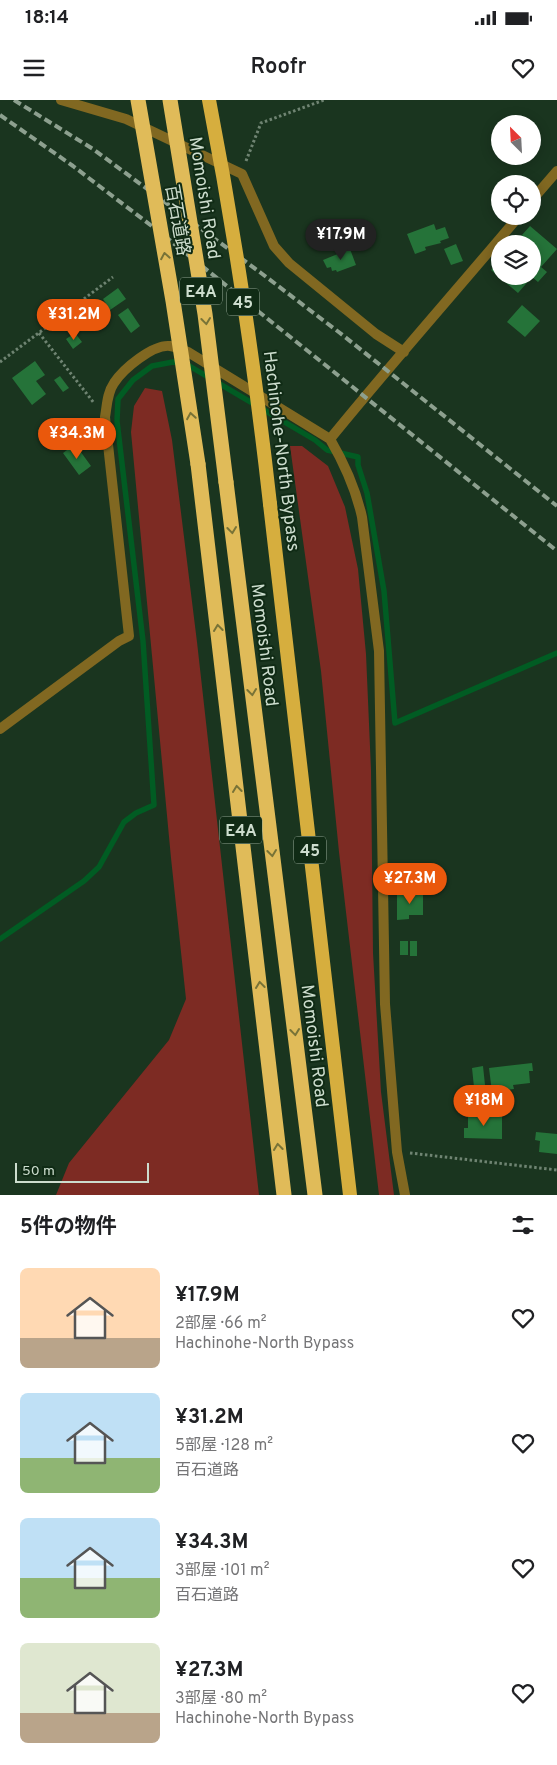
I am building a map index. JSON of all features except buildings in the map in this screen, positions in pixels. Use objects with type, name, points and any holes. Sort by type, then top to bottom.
[{"type":"highway","name":"百石道路","points":[[138,100],[173,300],[198,464],[284,1195]]},
{"type":"highway","name":"Momoishi Road","points":[[170,100],[205,314],[315,1195]]},
{"type":"highway","name":"Hachinohe-North Bypass","points":[[209,100],[224,180],[259,402],[350,1195]]},
{"type":"street","points":[[61,100],[126,119],[242,174],[274,246],[288,263],[376,334],[404,352]]},
{"type":"street","points":[[541,190],[557,172]]},
{"type":"street","points":[[330,439],[378,379],[404,352],[511,225]]},
{"type":"street","points":[[0,729],[129,636],[105,417],[108,397],[113,383],[130,366],[156,348],[170,346],[188,352],[330,439],[358,498],[379,651],[385,1004],[397,1152],[405,1195]]},
{"type":"path","points":[[242,174],[261,123],[324,100]]},
{"type":"path","points":[[0,362],[113,277]]},
{"type":"path","points":[[39,332],[93,403],[106,408]]},
{"type":"path","points":[[397,1152],[557,1170]]},
{"type":"shaded area","points":[[145,388],[162,391],[172,440],[197,642],[259,1195],[56,1195],[69,1163],[169,1040],[186,999],[131,432],[134,406]]},
{"type":"shaded area","points":[[290,446],[302,446],[328,466],[345,507],[358,569],[366,654],[371,770],[373,953],[381,1092],[394,1195],[379,1195],[339,852],[321,671]]},
{"type":"waterway","points":[[0,939],[84,881],[99,867],[124,822],[136,813],[154,805],[143,641],[117,421],[118,399],[133,380],[152,366],[173,362],[186,364],[315,440],[327,450],[358,457],[358,465],[367,493],[384,591],[395,723],[557,653]]},
{"type":"railway","points":[[14,100],[93,149],[261,273],[340,333],[557,506]]},
{"type":"railway","points":[[0,115],[73,166],[157,230],[557,551]]}]
